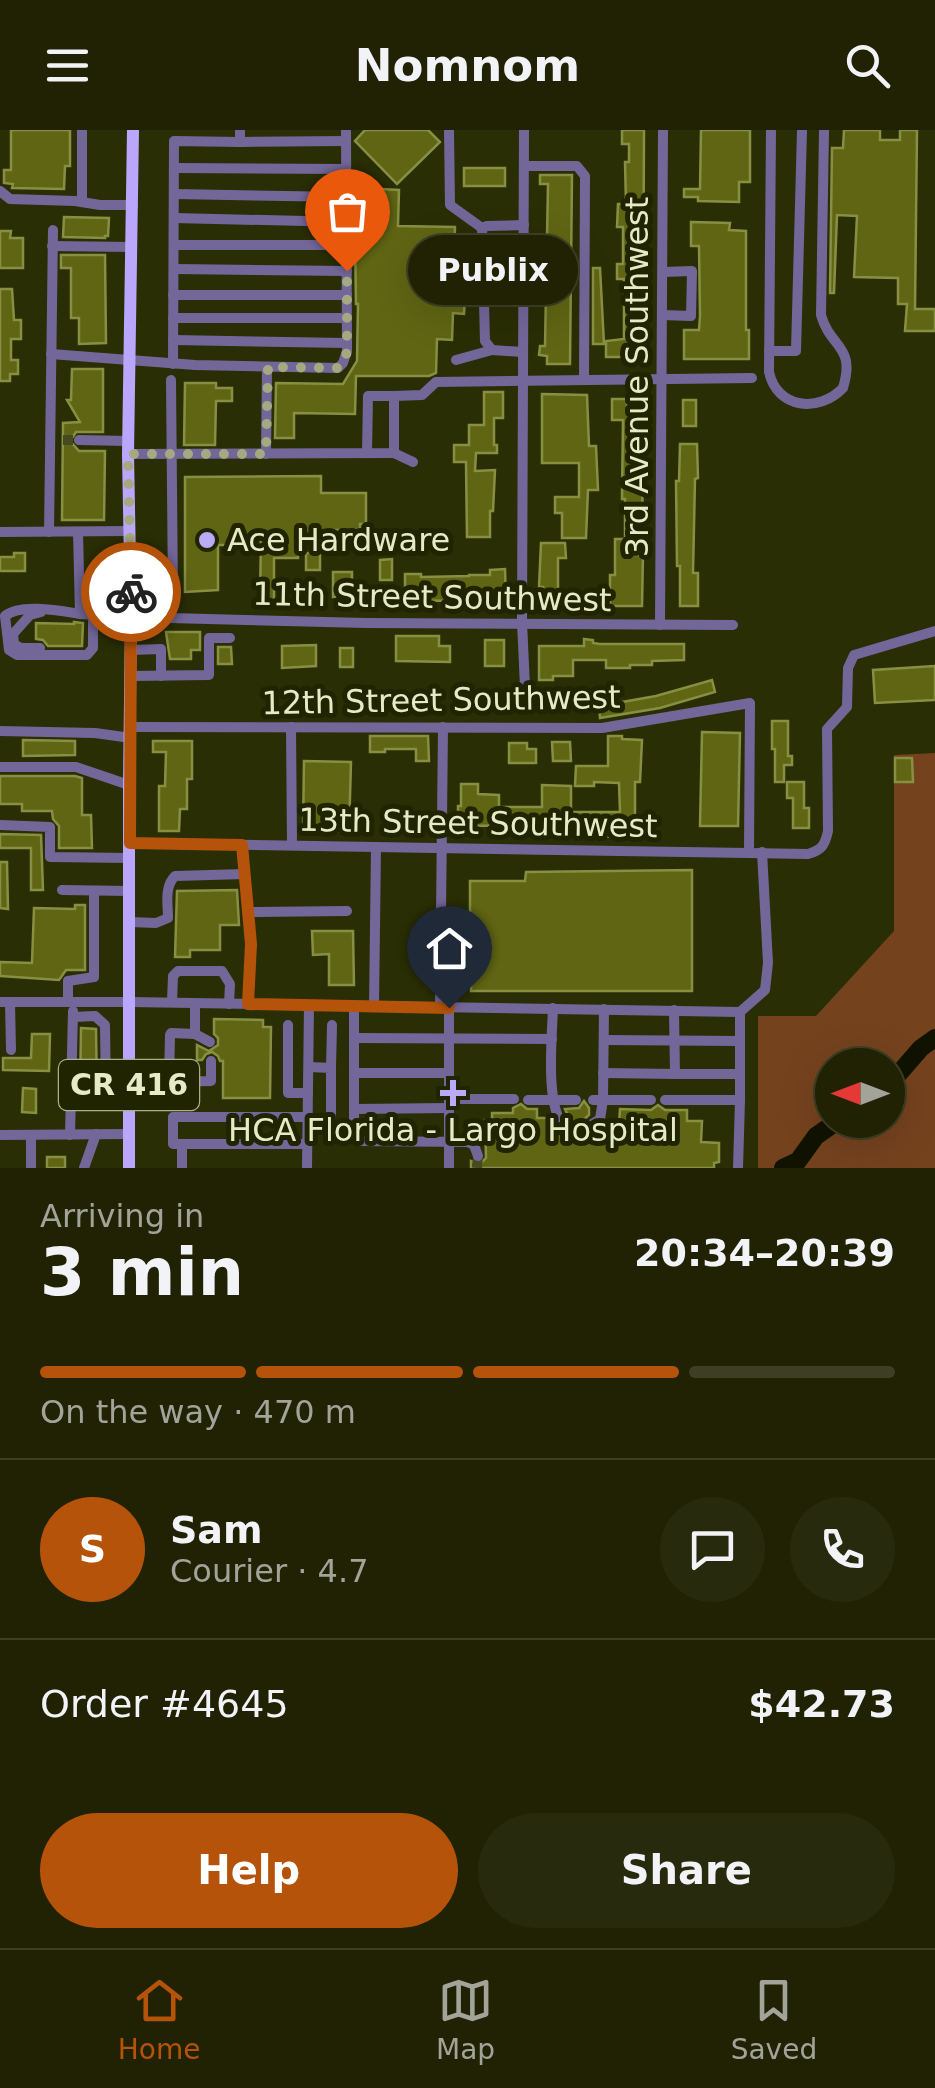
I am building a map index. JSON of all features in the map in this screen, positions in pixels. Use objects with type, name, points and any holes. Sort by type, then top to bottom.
[{"type":"main road","name":"CR 416","points":[[129,1168],[132,618],[128,447],[134,130]]},
{"type":"street","points":[[82,130],[82,202]]},
{"type":"street","points":[[449,130],[450,204],[482,228]]},
{"type":"street","points":[[525,687],[524,130],[534,130]]},
{"type":"street","name":"3rd Avenue Southwest","points":[[660,625],[663,130]]},
{"type":"street","points":[[770,130],[771,381],[783,398],[814,404],[826,402],[843,388],[847,363],[844,351],[824,326],[821,315],[824,130]]},
{"type":"street","points":[[769,351],[796,351],[802,130]]},
{"type":"street","points":[[51,354],[129,362],[173,364],[268,367],[338,368],[343,363],[347,343],[346,136],[240,136],[174,141],[173,364]]},
{"type":"street","points":[[524,166],[576,166],[585,176],[584,380]]},
{"type":"street","points":[[174,168],[346,169]]},
{"type":"street","points":[[0,192],[10,198],[133,206]]},
{"type":"street","points":[[174,194],[346,197]]},
{"type":"street","points":[[174,218],[346,222]]},
{"type":"street","points":[[482,228],[524,225]]},
{"type":"street","points":[[482,228],[483,326],[485,340],[492,350]]},
{"type":"street","points":[[48,532],[53,230]]},
{"type":"street","points":[[174,245],[346,245]]},
{"type":"street","points":[[52,246],[132,248]]},
{"type":"street","points":[[174,270],[347,271]]},
{"type":"street","points":[[662,272],[692,271],[691,316],[662,316]]},
{"type":"street","points":[[174,294],[347,294]]},
{"type":"street","points":[[173,318],[347,318]]},
{"type":"street","points":[[173,340],[347,343]]},
{"type":"street","points":[[456,360],[492,350],[523,352]]},
{"type":"street","points":[[266,454],[268,367]]},
{"type":"street","points":[[367,453],[368,396],[422,395],[436,382],[752,378]]},
{"type":"street","points":[[171,380],[173,598]]},
{"type":"street","points":[[394,396],[394,453]]},
{"type":"street","points":[[50,439],[63,440]]},
{"type":"street","points":[[78,440],[172,454],[394,453],[413,462]]},
{"type":"street","points":[[0,532],[128,531]]},
{"type":"street","points":[[52,610],[30,615],[13,634],[14,644],[22,648],[78,650],[87,655],[93,648],[78,532]]},
{"type":"street","name":"11th Street Southwest","points":[[87,655],[17,655],[9,650],[5,616],[12,610],[52,610],[209,620],[733,625]]},
{"type":"street","points":[[131,676],[209,674],[209,620]]},
{"type":"street","name":"13th Street Southwest","points":[[0,826],[50,827],[50,858],[242,845],[808,854],[823,847],[828,831],[827,729],[846,707],[848,668],[854,655],[935,631]]},
{"type":"street","points":[[209,638],[230,638]]},
{"type":"street","points":[[131,650],[161,649],[162,676]]},
{"type":"street","name":"12th Street Southwest","points":[[0,732],[291,727],[602,728],[750,703],[749,852]]},
{"type":"street","points":[[291,727],[292,846]]},
{"type":"street","points":[[443,727],[449,1168]]},
{"type":"street","points":[[0,767],[76,767],[129,785]]},
{"type":"street","points":[[242,845],[251,944],[248,1004]]},
{"type":"street","points":[[374,1006],[376,847]]},
{"type":"street","points":[[12,1050],[5,1002],[740,1012],[765,990],[768,963],[762,852]]},
{"type":"street","points":[[130,922],[156,923],[168,918],[170,880],[175,876],[245,874]]},
{"type":"street","points":[[62,890],[130,891]]},
{"type":"street","points":[[70,1135],[73,1017],[68,980],[94,978],[94,891]]},
{"type":"street","points":[[248,912],[347,912]]},
{"type":"street","points":[[172,1002],[174,976],[178,972],[222,970],[230,984],[229,1004]]},
{"type":"street","points":[[195,1004],[195,1034]]},
{"type":"street","points":[[307,1168],[310,1005]]},
{"type":"street","points":[[354,1006],[354,1136],[359,1141],[468,1142],[474,1145],[478,1156]]},
{"type":"street","points":[[552,1008],[552,1100],[557,1118],[564,1126]]},
{"type":"street","points":[[589,1126],[600,1119],[604,1009]]},
{"type":"street","points":[[674,1010],[675,1074]]},
{"type":"street","points":[[738,1168],[740,1012]]},
{"type":"street","points":[[73,1017],[95,1016],[105,1025],[106,1096]]},
{"type":"street","points":[[288,1025],[288,1092],[308,1093]]},
{"type":"street","points":[[308,1144],[173,1144],[173,1117],[325,1122],[330,1118],[332,1025]]},
{"type":"street","points":[[168,1082],[171,1033],[195,1034],[210,1042]]},
{"type":"street","points":[[106,1036],[130,1036]]},
{"type":"street","points":[[354,1038],[552,1038]]},
{"type":"street","points":[[604,1040],[740,1041]]},
{"type":"street","points":[[70,1102],[101,1102],[106,1096],[129,1089],[168,1082],[211,1082],[211,1061]]},
{"type":"street","points":[[308,1067],[331,1068]]},
{"type":"street","points":[[354,1073],[449,1073]]},
{"type":"street","points":[[604,1073],[740,1074]]},
{"type":"street","points":[[354,1109],[514,1099]]},
{"type":"street","points":[[528,1100],[576,1100]]},
{"type":"street","points":[[598,1100],[651,1100]]},
{"type":"street","points":[[665,1100],[740,1100]]},
{"type":"street","points":[[84,1168],[96,1134]]},
{"type":"street","points":[[0,1135],[129,1134]]},
{"type":"street","points":[[32,1135],[32,1168]]},
{"type":"street","points":[[182,1144],[182,1168]]},
{"type":"shaded area","points":[[935,753],[935,1168],[758,1168],[758,1016],[816,1016],[894,931],[894,755]]},
{"type":"building","points":[[11,130],[70,130],[70,166],[65,166],[64,189],[12,188],[13,184],[4,183],[4,170],[11,170]]},
{"type":"building","points":[[365,130],[428,130],[440,142],[397,184],[355,141]]},
{"type":"building","points":[[622,130],[644,130],[643,357],[606,357],[606,341],[624,339],[624,279],[617,279],[617,264],[623,264],[623,227],[617,227],[618,204],[626,204],[625,162],[629,162],[629,144],[622,144]]},
{"type":"building","points":[[701,130],[750,130],[750,182],[739,182],[739,202],[684,197],[684,189],[700,189]]},
{"type":"building","points":[[844,130],[880,130],[880,140],[900,140],[900,130],[917,130],[915,309],[935,309],[935,331],[905,331],[907,304],[898,304],[898,278],[854,277],[857,216],[837,215],[834,293],[830,293],[832,148],[843,148]]},
{"type":"building","points":[[464,168],[505,168],[505,186],[464,186]]},
{"type":"building","points":[[540,175],[572,175],[570,364],[547,364],[547,356],[539,355],[540,346],[545,346],[548,184],[540,184]]},
{"type":"building","points":[[359,188],[399,190],[398,226],[455,227],[453,296],[465,297],[464,314],[453,313],[452,340],[437,339],[436,373],[356,376],[355,414],[294,413],[294,438],[275,438],[276,383],[343,384],[357,361],[355,242],[359,242]]},
{"type":"building","points":[[64,217],[109,218],[108,236],[63,237]]},
{"type":"building","points":[[691,222],[730,223],[729,230],[746,231],[749,359],[684,359],[684,330],[699,330],[700,316],[699,246],[691,246]]},
{"type":"building","points":[[0,231],[11,231],[10,238],[23,238],[23,268],[0,268]]},
{"type":"building","points":[[61,255],[105,255],[106,343],[79,344],[79,318],[71,318],[71,268],[61,268]]},
{"type":"building","points":[[593,268],[600,268],[604,344],[593,344]]},
{"type":"building","points":[[0,289],[12,289],[14,320],[21,320],[21,339],[11,339],[11,360],[18,360],[18,374],[10,374],[10,381],[0,381]]},
{"type":"building","points":[[72,369],[103,369],[103,432],[76,432],[70,441],[79,451],[105,451],[104,520],[62,520],[63,423],[80,422],[67,400],[71,400]]},
{"type":"building","points":[[185,383],[216,383],[216,388],[232,388],[232,401],[216,401],[215,445],[184,445]]},
{"type":"building","points":[[484,392],[503,392],[503,418],[494,418],[497,453],[476,453],[475,471],[495,470],[490,537],[467,537],[466,462],[454,462],[454,445],[469,445],[469,425],[484,425]]},
{"type":"building","points":[[542,394],[587,395],[589,446],[596,446],[598,490],[588,490],[586,538],[562,538],[562,513],[555,513],[555,497],[579,497],[579,463],[542,463]]},
{"type":"building","points":[[612,399],[627,399],[627,406],[641,407],[643,535],[636,535],[636,555],[643,555],[642,606],[610,606],[615,539],[625,539],[623,420],[612,420]]},
{"type":"building","points":[[683,400],[696,400],[696,426],[683,426]]},
{"type":"building","points":[[680,444],[697,444],[693,573],[698,573],[698,606],[680,606],[676,481]]},
{"type":"building","name":"Ace Hardware","points":[[321,476],[321,493],[366,493],[366,524],[360,524],[360,530],[298,534],[298,558],[274,558],[274,602],[260,602],[261,535],[229,535],[229,545],[218,545],[218,590],[185,592],[185,477]]},
{"type":"building","points":[[541,543],[565,543],[566,558],[558,558],[558,592],[571,592],[571,607],[543,606],[543,587],[539,587]]},
{"type":"building","points":[[14,553],[25,553],[25,571],[0,571],[0,557],[14,557]]},
{"type":"building","points":[[306,553],[320,553],[320,570],[306,570]]},
{"type":"building","points":[[392,559],[392,580],[380,580],[380,560]]},
{"type":"building","points":[[505,569],[506,599],[465,600],[465,605],[405,600],[405,574],[490,575],[490,570]]},
{"type":"building","points":[[333,572],[352,572],[352,596],[333,597]]},
{"type":"building","points":[[36,623],[83,623],[82,646],[48,646],[36,639]]},
{"type":"building","points":[[166,632],[200,632],[200,650],[191,650],[191,659],[170,659]]},
{"type":"building","points":[[396,636],[439,636],[439,646],[450,646],[450,662],[396,661]]},
{"type":"building","points":[[584,639],[600,644],[684,644],[684,660],[606,668],[606,660],[573,660],[573,676],[539,680],[539,646],[584,646]]},
{"type":"building","points":[[485,640],[504,640],[504,666],[485,666]]},
{"type":"building","points":[[316,645],[316,666],[282,668],[282,646]]},
{"type":"building","points":[[218,647],[231,647],[232,664],[218,664]]},
{"type":"building","points":[[340,648],[353,648],[353,667],[340,667]]},
{"type":"building","points":[[935,666],[935,700],[875,703],[873,670]]},
{"type":"building","points":[[712,680],[715,692],[660,708],[600,718],[599,706],[656,696]]},
{"type":"building","points":[[772,721],[788,721],[788,756],[792,756],[792,765],[784,765],[784,782],[775,782]]},
{"type":"building","points":[[702,732],[740,733],[738,826],[700,826]]},
{"type":"building","points":[[370,736],[428,736],[429,761],[416,761],[416,749],[370,752]]},
{"type":"building","points":[[608,736],[642,740],[640,782],[635,782],[635,837],[553,836],[553,824],[476,826],[476,833],[458,832],[461,784],[478,784],[478,794],[499,795],[499,807],[542,807],[542,785],[571,786],[571,812],[620,812],[619,783],[575,786],[576,766],[608,766]]},
{"type":"building","points":[[23,740],[75,741],[75,755],[23,756]]},
{"type":"building","points":[[153,741],[192,741],[192,779],[187,779],[187,809],[180,809],[179,831],[159,831],[159,786],[165,786],[166,752],[153,752]]},
{"type":"building","points":[[552,742],[570,742],[571,761],[553,761]]},
{"type":"building","points":[[509,743],[527,743],[527,749],[536,749],[536,763],[509,763]]},
{"type":"building","points":[[895,758],[912,758],[913,782],[895,782]]},
{"type":"building","points":[[304,761],[351,762],[349,832],[303,830]]},
{"type":"building","points":[[0,776],[82,778],[82,815],[91,815],[92,848],[59,848],[59,826],[52,811],[22,811],[22,804],[0,804]]},
{"type":"building","points":[[787,782],[804,782],[809,828],[793,828],[793,798],[787,798]]},
{"type":"building","points":[[0,834],[41,835],[43,890],[31,890],[31,848],[0,848]]},
{"type":"building","points":[[0,862],[7,862],[8,909],[0,908]]},
{"type":"building","points":[[692,870],[692,991],[471,991],[472,945],[463,945],[464,928],[470,928],[470,881],[525,881],[526,872]]},
{"type":"building","points":[[237,890],[239,925],[220,925],[220,950],[190,950],[190,957],[175,957],[177,891]]},
{"type":"building","points":[[75,905],[85,905],[85,970],[66,970],[59,980],[0,976],[0,962],[32,963],[34,908],[75,909]]},
{"type":"building","points":[[312,931],[353,931],[354,985],[329,985],[329,954],[313,955]]},
{"type":"building","points":[[214,1019],[263,1020],[263,1027],[271,1027],[270,1098],[223,1098],[223,1061],[212,1052],[197,1060],[197,1045],[209,1051],[218,1045]]},
{"type":"building","points":[[81,1028],[96,1029],[97,1093],[80,1093]]},
{"type":"building","points":[[32,1034],[50,1034],[49,1071],[3,1070],[3,1058],[31,1058]]},
{"type":"building","points":[[23,1088],[36,1089],[36,1113],[22,1112]]},
{"type":"building","points":[[584,1101],[589,1115],[580,1127],[589,1137],[610,1137],[611,1124],[619,1124],[620,1109],[651,1110],[658,1105],[665,1110],[687,1110],[687,1121],[702,1121],[701,1142],[719,1143],[719,1162],[714,1163],[714,1168],[471,1168],[471,1161],[480,1164],[486,1158],[485,1120],[492,1120],[492,1113],[513,1113],[513,1108],[521,1104],[537,1109],[537,1118],[549,1118],[557,1131],[565,1135],[573,1127],[565,1109],[579,1108]]},
{"type":"building","points":[[47,1157],[65,1157],[65,1168],[47,1168]]},
{"type":"waterway","points":[[905,1066],[935,1038]]},
{"type":"waterway","points":[[783,1168],[798,1161],[815,1137]]},
{"type":"tunnel","points":[[63,440],[79,440]]},
{"type":"tunnel","points":[[564,1126],[589,1126]]},
{"type":"tunnel","points":[[477,1168],[478,1156]]},
{"type":"way so far","points":[[131,592],[128,454],[266,454],[268,367],[338,368],[343,363],[347,352],[347,271]]},
{"type":"place","name":"Publix","points":[[347,271]]},
{"type":"place","name":"Ace Hardware","points":[[207,540]]},
{"type":"place","name":"HCA Florida - Largo Hospital","points":[[453,1093]]},
{"type":"route","points":[[131,592],[130,843],[242,845],[251,944],[248,1004],[449,1008]]}]
